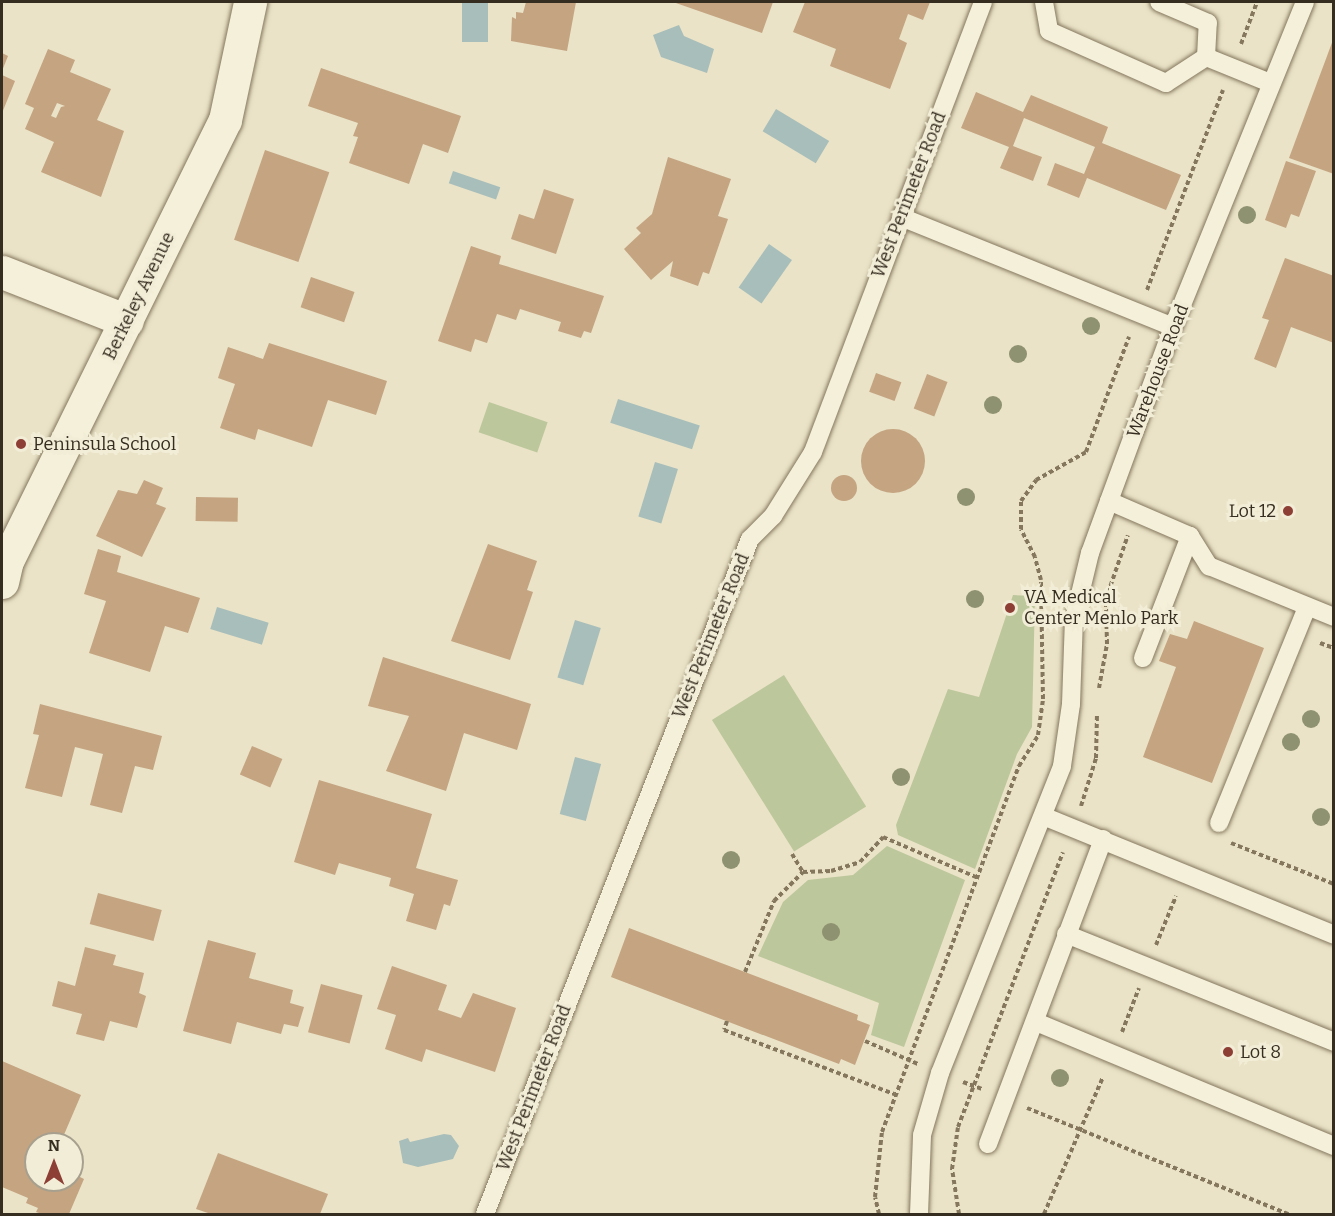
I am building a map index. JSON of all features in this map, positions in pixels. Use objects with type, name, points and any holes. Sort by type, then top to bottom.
[{"type":"street","name":"Berkeley Avenue","points":[[2,582],[7,561],[225,120],[250,2]]},
{"type":"street","points":[[2,272],[127,321]]},
{"type":"lane","name":"West Perimeter Road","points":[[485,1215],[750,539],[773,516],[813,452],[983,2]]},
{"type":"lane","points":[[1044,2],[1049,31],[1166,83],[1206,57]]},
{"type":"lane","points":[[1159,2],[1208,23],[1206,57]]},
{"type":"lane","name":"Warehouse Road","points":[[919,1215],[922,1135],[940,1074],[1062,766],[1071,704],[1074,619],[1090,553],[1173,327],[1270,83],[1305,2]]},
{"type":"lane","points":[[1206,57],[1270,83]]},
{"type":"lane","points":[[901,217],[1173,327]]},
{"type":"lane","points":[[1109,501],[1190,536],[1209,566],[1334,617]]},
{"type":"lane","points":[[1143,658],[1190,536]]},
{"type":"lane","points":[[1218,823],[1307,607]]},
{"type":"lane","points":[[1043,816],[1334,935]]},
{"type":"lane","points":[[988,1144],[1004,1098],[1036,1022],[1066,934],[1103,839]]},
{"type":"lane","points":[[1066,934],[1334,1042]]},
{"type":"lane","points":[[1036,1022],[1334,1146]]},
{"type":"path","points":[[1098,696],[1107,644],[1106,602],[1136,512]]},
{"type":"path","points":[[959,1215],[952,1169],[958,1127],[971,1085],[1072,827],[1096,758],[1097,706]]},
{"type":"path","points":[[745,972],[774,901],[804,872],[831,871],[860,862],[884,837],[978,878]]},
{"type":"path","points":[[1224,841],[1334,884]]},
{"type":"path","points":[[792,854],[804,872]]},
{"type":"path","points":[[727,1021],[724,1030],[895,1094]]},
{"type":"path","points":[[865,1041],[940,1074],[1288,1215]]},
{"type":"green space","points":[[489,402],[548,422],[537,452],[479,432]]},
{"type":"green space","points":[[1013,595],[1035,596],[1032,727],[1017,754],[975,869],[898,835],[896,825],[948,689],[979,697]]},
{"type":"green space","points":[[784,675],[866,806],[794,851],[712,720]]},
{"type":"green space","points":[[887,846],[965,880],[904,1047],[871,1035],[879,1003],[758,956],[783,902],[808,880],[853,875]]},
{"type":"water","points":[[462,2],[488,2],[488,42],[462,42]]},
{"type":"water","points":[[679,25],[684,36],[714,49],[707,73],[661,57],[653,35]]},
{"type":"water","points":[[776,109],[829,141],[816,163],[763,131]]},
{"type":"water","points":[[453,171],[500,187],[496,200],[449,183]]},
{"type":"water","points":[[769,244],[792,260],[762,303],[739,287]]},
{"type":"water","points":[[618,399],[700,426],[692,449],[610,423]]},
{"type":"water","points":[[655,462],[678,469],[661,524],[638,517]]},
{"type":"water","points":[[217,607],[269,623],[262,645],[210,629]]},
{"type":"water","points":[[575,620],[601,628],[583,685],[557,677]]},
{"type":"water","points":[[575,757],[601,764],[586,821],[560,814]]},
{"type":"water","points":[[444,1134],[451,1135],[459,1146],[453,1159],[418,1167],[403,1163],[399,1141],[408,1138],[410,1142]]},
{"type":"building","points":[[526,2],[576,2],[567,51],[511,41],[512,17],[516,19],[516,12],[523,13]]},
{"type":"building","points":[[673,2],[773,2],[762,33]]},
{"type":"building","points":[[805,2],[930,2],[923,20],[908,14],[899,39],[907,43],[890,89],[830,66],[836,49],[793,32]]},
{"type":"building","points":[[1334,40],[1334,174],[1289,158]]},
{"type":"building","points":[[48,49],[75,60],[70,72],[111,89],[97,120],[124,131],[101,197],[41,172],[54,142],[25,129],[34,108],[25,104]],"holes":[[[57,103],[65,106],[61,107],[56,118],[51,116]]]},
{"type":"building","points":[[2,53],[8,56],[2,71]]},
{"type":"building","points":[[321,68],[461,116],[448,153],[423,144],[409,184],[349,163],[358,137],[353,136],[358,123],[308,106]]},
{"type":"building","points":[[2,75],[15,81],[2,113]]},
{"type":"building","points":[[976,92],[1023,112],[1031,95],[1108,127],[1102,143],[1181,175],[1166,210],[1087,178],[1079,198],[1047,185],[1055,163],[1084,174],[1095,147],[1024,118],[1013,146],[1042,157],[1033,181],[1000,168],[1009,147],[961,128]]},
{"type":"building","points":[[265,150],[329,172],[298,262],[234,240]]},
{"type":"building","points":[[668,157],[731,179],[718,216],[728,219],[709,274],[703,272],[698,286],[670,276],[673,261],[651,280],[624,249],[641,233],[636,228],[652,214]]},
{"type":"building","points":[[1286,161],[1316,171],[1299,217],[1291,214],[1286,228],[1265,220]]},
{"type":"building","points":[[544,189],[574,199],[556,254],[511,239],[519,214],[534,219]]},
{"type":"building","points":[[471,246],[501,256],[499,264],[604,296],[591,333],[584,331],[581,338],[558,331],[561,322],[520,309],[516,320],[497,314],[487,343],[475,339],[471,352],[438,341]]},
{"type":"building","points":[[1285,258],[1334,276],[1334,343],[1291,327],[1276,368],[1254,359],[1269,320],[1262,318]]},
{"type":"building","points":[[311,277],[354,292],[344,322],[301,307]]},
{"type":"building","points":[[269,343],[387,381],[376,415],[328,400],[312,447],[258,429],[255,440],[220,428],[235,384],[218,378],[228,347],[263,359]]},
{"type":"building","points":[[876,373],[901,382],[895,401],[869,392]]},
{"type":"building","points":[[927,374],[948,382],[934,416],[914,409]]},
{"type":"building","points":[[893,429],[911,434],[916,438],[920,443],[925,461],[920,479],[916,484],[911,488],[893,493],[875,488],[870,484],[866,479],[861,461],[866,443],[870,438],[875,434]]},
{"type":"building","points":[[844,475],[853,479],[857,488],[853,497],[844,501],[835,497],[831,488],[835,479]]},
{"type":"building","points":[[144,480],[163,488],[156,504],[166,508],[142,557],[96,536],[118,490],[137,494]]},
{"type":"building","points":[[196,497],[238,498],[238,522],[196,521]]},
{"type":"building","points":[[488,544],[537,561],[527,590],[533,592],[510,660],[451,641]]},
{"type":"building","points":[[98,549],[121,556],[117,572],[200,598],[188,633],[165,626],[150,672],[89,653],[106,601],[84,594]]},
{"type":"building","points":[[1194,621],[1264,648],[1212,783],[1143,757],[1176,667],[1159,661],[1170,634],[1187,639]]},
{"type":"building","points":[[383,657],[531,704],[517,750],[464,733],[446,791],[386,771],[409,716],[368,706]]},
{"type":"building","points":[[40,704],[162,736],[153,770],[135,766],[122,813],[90,805],[103,754],[75,747],[62,797],[25,788],[39,735],[33,734]]},
{"type":"building","points":[[252,746],[282,759],[270,787],[240,775]]},
{"type":"building","points":[[319,780],[432,814],[416,868],[458,880],[450,906],[444,904],[436,930],[406,921],[414,894],[389,886],[391,878],[339,863],[335,875],[294,862]]},
{"type":"building","points":[[98,893],[162,910],[153,941],[90,924]]},
{"type":"building","points":[[629,928],[858,1015],[857,1020],[870,1025],[855,1065],[841,1059],[839,1064],[611,977]]},
{"type":"building","points":[[208,940],[256,953],[249,978],[293,990],[290,1003],[304,1007],[298,1027],[284,1024],[281,1034],[237,1022],[231,1044],[183,1031]]},
{"type":"building","points":[[85,947],[116,955],[113,965],[144,973],[139,993],[146,996],[137,1028],[110,1021],[104,1041],[76,1034],[82,1014],[52,1006],[58,981],[75,986]]},
{"type":"building","points":[[392,966],[447,985],[438,1010],[461,1018],[473,993],[516,1008],[495,1072],[426,1049],[422,1062],[385,1049],[396,1015],[377,1009]]},
{"type":"building","points":[[321,984],[363,995],[350,1043],[308,1032]]},
{"type":"building","points":[[2,1061],[81,1095],[65,1132],[24,1132],[24,1192],[78,1192],[69,1214],[36,1212],[38,1208],[26,1203],[28,1198],[2,1187]]},
{"type":"building","points":[[218,1153],[328,1194],[320,1214],[211,1214],[196,1209]]},
{"type":"place","name":"Peninsula School","points":[[21,444]]},
{"type":"place","name":"Lot 12","points":[[1288,511]]},
{"type":"place","name":"VA Medical Center Menlo Park","points":[[1010,608]]},
{"type":"place","name":"Lot 8","points":[[1228,1052]]}]
